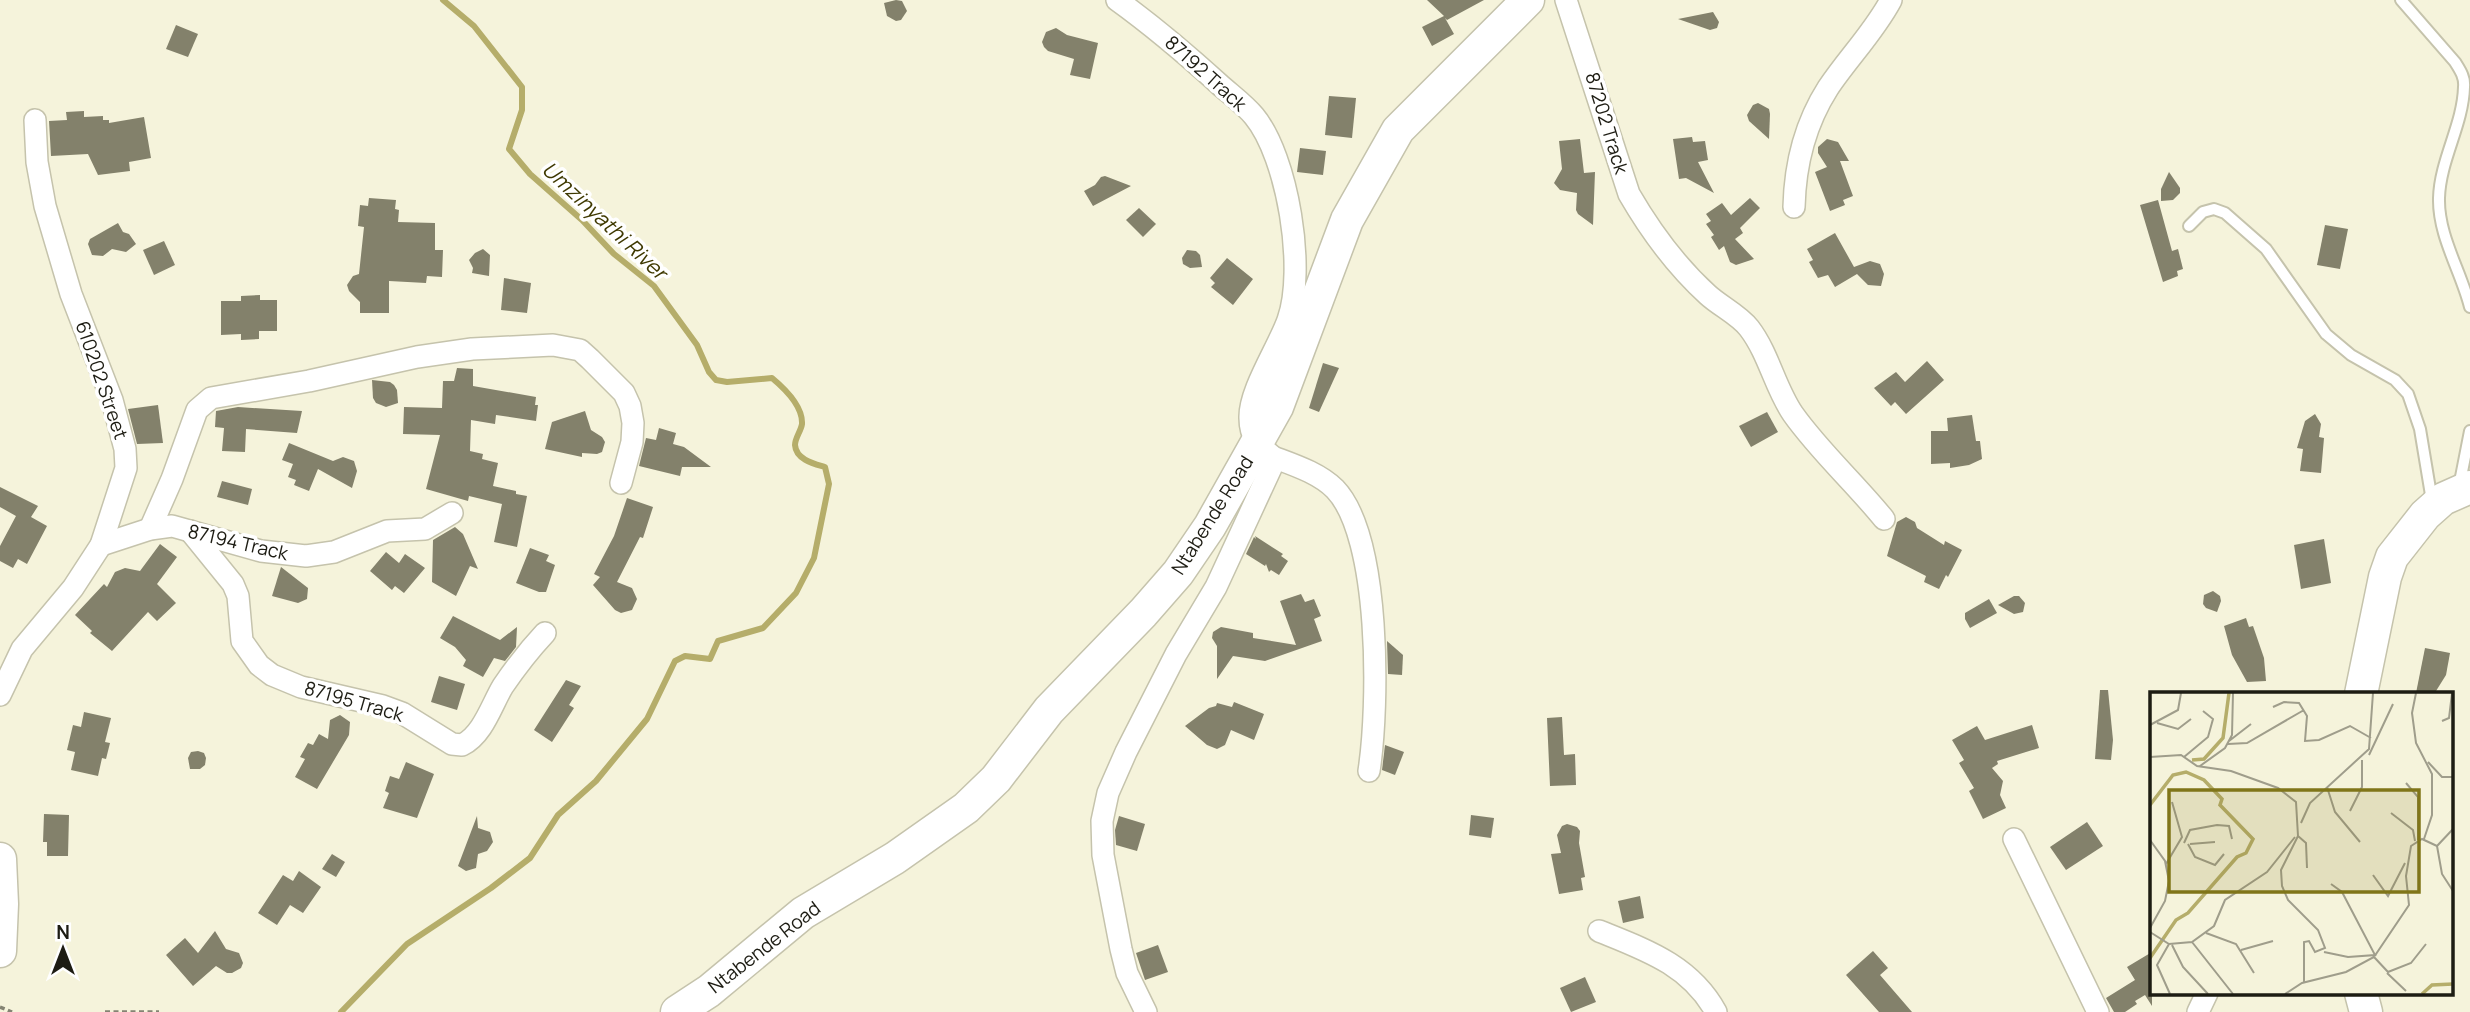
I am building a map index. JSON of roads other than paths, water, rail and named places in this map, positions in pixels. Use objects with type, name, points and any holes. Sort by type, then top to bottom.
[{"type":"street","name":"87192 Track","points":[[1116,0],[1157,29],[1255,117],[1277,162],[1294,237],[1294,287],[1289,318],[1277,348],[1257,385],[1250,409],[1251,428],[1265,450]]},
{"type":"street","name":"Ntabende Road","points":[[677,1012],[709,991],[803,912],[895,858],[966,808],[996,779],[1049,710],[1178,573],[1265,450],[1277,407],[1347,220],[1398,130],[1528,0]]},
{"type":"street","name":"87202 Track","points":[[1566,0],[1629,194],[1658,242],[1713,300],[1748,327],[1793,414],[1810,437],[1884,519]]},
{"type":"street","points":[[1794,206],[1798,162],[1816,108],[1829,87],[1880,22],[1891,0]]},
{"type":"street","name":"610202 Street","points":[[0,695],[22,649],[73,588],[102,545],[126,468],[125,449],[112,400],[71,294],[55,244],[37,162],[35,120]]},
{"type":"street","points":[[150,528],[197,410],[211,398],[309,381],[417,357],[472,349],[553,345],[569,347],[579,350],[609,376],[624,393],[633,423],[632,442],[621,483]]},
{"type":"street","points":[[1146,1012],[1127,974],[1121,949],[1103,855],[1102,821],[1108,793],[1126,752],[1176,654],[1216,587],[1258,498],[1265,450],[1312,473],[1333,487],[1348,506],[1357,526],[1371,608],[1376,701],[1369,771]]},
{"type":"street","points":[[2361,692],[2385,577],[2392,557],[2425,515],[2454,496]]},
{"type":"street","name":"87194 Track","points":[[102,545],[150,528],[172,526],[261,551],[306,556],[334,552],[387,531],[425,528],[453,513]]},
{"type":"street","name":"87195 Track","points":[[190,531],[233,584],[238,596],[242,641],[260,665],[272,675],[301,687],[383,706],[401,713],[456,745],[467,743],[475,735],[503,687],[526,654],[545,633]]},
{"type":"street","points":[[2345,692],[2364,641],[2377,617]]},
{"type":"street","points":[[2014,839],[2098,1012]]},
{"type":"street","points":[[0,859],[0,951]]},
{"type":"street","points":[[1599,931],[1664,958],[1682,971],[1716,1012]]},
{"type":"street","points":[[2198,1012],[2206,995]]},
{"type":"street","points":[[2362,995],[2366,1012]]},
{"type":"lane","points":[[2401,0],[2455,62],[2465,85],[2442,178],[2439,213],[2443,232],[2465,286],[2470,307]]},
{"type":"lane","points":[[2189,226],[2203,212],[2214,209],[2225,213],[2266,249],[2326,334],[2351,355],[2395,380],[2408,394],[2420,429],[2454,496]]},
{"type":"lane","points":[[2454,496],[2470,431]]},
{"type":"waterway","name":"Umzinyathi River","points":[[341,1012],[407,944],[491,888],[530,858],[558,815],[596,781],[647,719],[675,661],[685,656],[710,659],[718,641],[763,628],[796,593],[814,558],[829,484],[825,467],[807,461],[796,450],[795,442],[802,424],[801,417],[787,392],[772,378],[727,382],[716,380],[709,372],[697,345],[654,286],[614,254],[582,220],[530,174],[509,149],[522,110],[522,87],[474,26],[443,0]]}]
